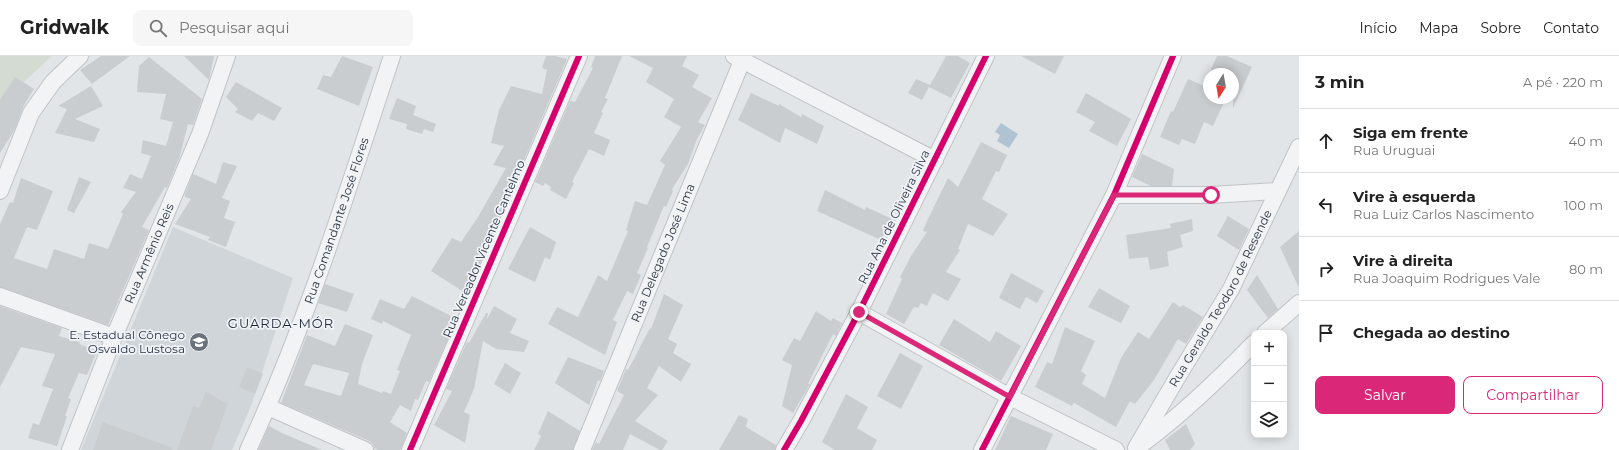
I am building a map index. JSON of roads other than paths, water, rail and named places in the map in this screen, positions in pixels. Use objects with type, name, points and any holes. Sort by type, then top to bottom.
[{"type":"street","points":[[0,191],[31,113],[53,82],[80,56]]},
{"type":"street","name":"Rua Armênio Reis","points":[[70,450],[114,337],[200,134],[227,56]]},
{"type":"street","name":"Rua Comandante José Flores","points":[[248,450],[268,407],[319,275],[392,56]]},
{"type":"street","name":"Rua Vereador Vicente Cantelmo","points":[[410,450],[579,56]]},
{"type":"street","name":"Rua Ana de Oliveira Silva","points":[[784,450],[802,421],[859,312],[986,56]]},
{"type":"street","points":[[982,450],[1114,195],[1173,56]]},
{"type":"street","points":[[740,57],[934,160]]},
{"type":"street","name":"Rua Delegado José Lima","points":[[582,450],[740,57]]},
{"type":"street","name":"Rua Geraldo Teodoro de Resende","points":[[1135,449],[1231,289],[1299,147]]},
{"type":"street","points":[[1114,195],[1211,195],[1277,191]]},
{"type":"street","points":[[0,296],[114,337]]},
{"type":"street","points":[[1268,330],[1299,303]]},
{"type":"street","points":[[859,312],[1010,397],[1116,450]]},
{"type":"street","points":[[1135,449],[1168,425],[1251,346]]},
{"type":"street","points":[[268,407],[365,450]]},
{"type":"street","points":[[795,450],[802,421]]},
{"type":"water","points":[[1001,123],[1018,134],[1009,148],[997,141],[1000,135],[995,132]]},
{"type":"place","name":"E. Estadual Cônego Osvaldo Lustosa","points":[[199,342]]},
{"type":"district","name":"GUARDA-MÓR","points":[[281,323]]}]
